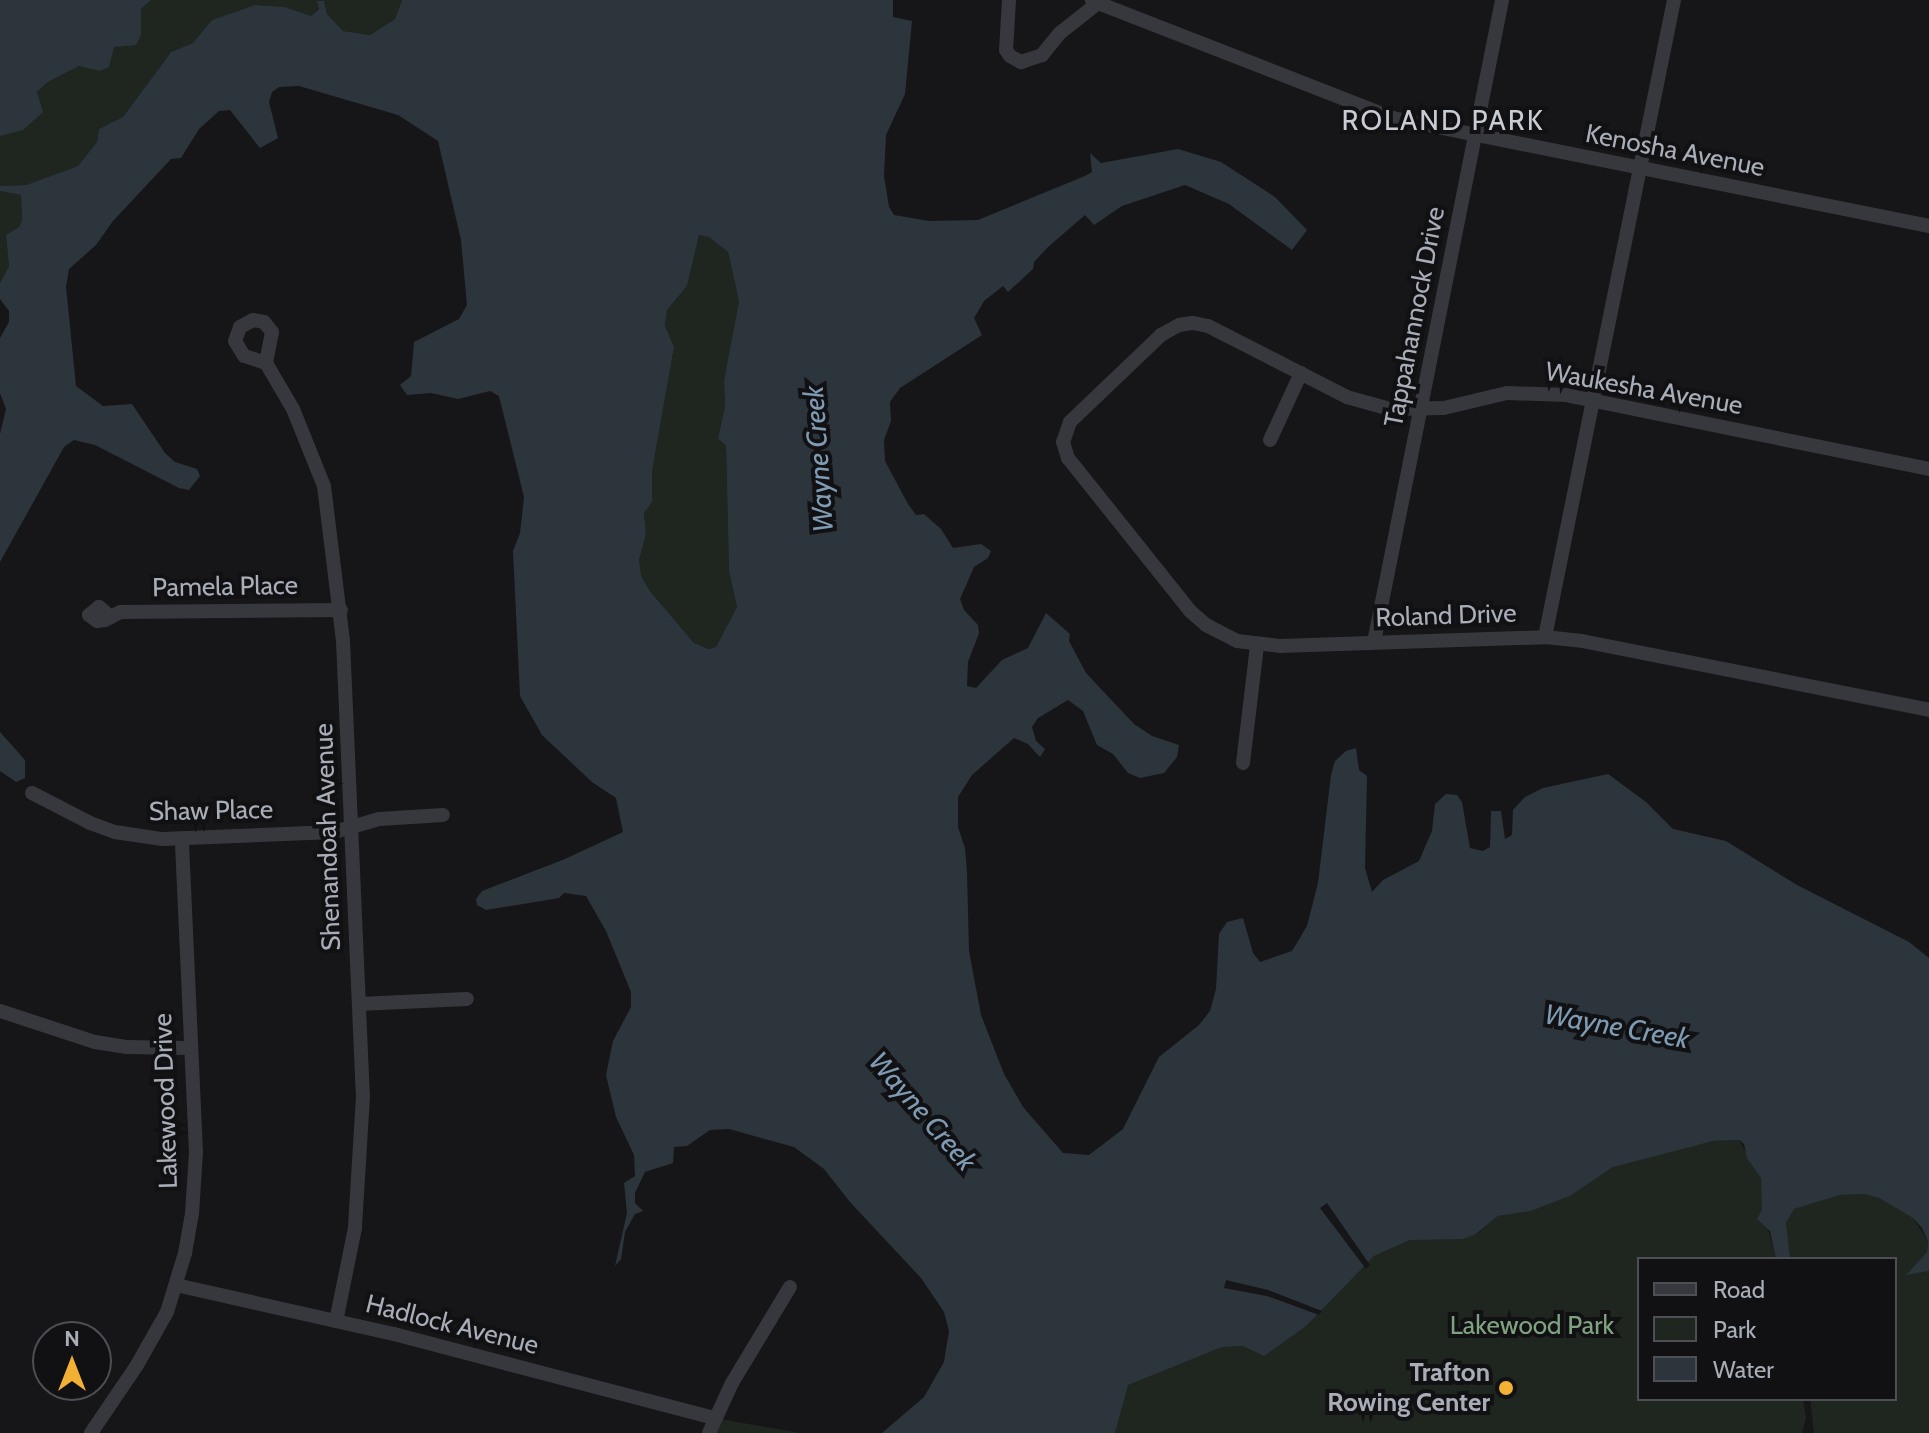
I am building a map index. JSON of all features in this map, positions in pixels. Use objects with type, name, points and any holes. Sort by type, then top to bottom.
[{"type":"street","name":"Kenosha Avenue","points":[[1009,0],[1006,50],[1021,62],[1042,55],[1060,33],[1095,1],[1365,110],[1929,226]]},
{"type":"street","name":"Tappahannock Drive","points":[[1374,642],[1502,0]]},
{"type":"street","points":[[1545,637],[1674,0]]},
{"type":"street","name":"Waukesha Avenue","points":[[1065,431],[1070,422],[1161,335],[1176,326],[1192,323],[1208,326],[1368,405],[1421,411],[1507,393],[1536,392],[1593,400],[1929,469]]},
{"type":"street","name":"Shenandoah Avenue","points":[[266,363],[293,409],[324,486],[341,610],[363,1096],[359,1198],[352,1252],[336,1321]]},
{"type":"street","points":[[1270,440],[1301,373]]},
{"type":"street","name":"Roland Drive","points":[[1065,431],[1063,442],[1068,458],[1190,611],[1225,636],[1257,645],[1545,637],[1582,641],[1929,710]]},
{"type":"street","name":"Pamela Place","points":[[111,617],[121,612],[341,610]]},
{"type":"street","points":[[1243,763],[1257,645]]},
{"type":"street","name":"Shaw Place","points":[[32,793],[115,832],[141,837],[182,839],[334,832],[379,819],[443,815]]},
{"type":"street","name":"Lakewood Drive","points":[[94,1432],[157,1331],[176,1285],[188,1240],[195,1183],[182,839]]},
{"type":"street","points":[[359,1004],[467,999]]},
{"type":"street","points":[[0,1011],[95,1042],[126,1047],[190,1048]]},
{"type":"street","name":"Hadlock Avenue","points":[[176,1285],[336,1321],[715,1418]]},
{"type":"street","points":[[709,1433],[732,1383],[790,1287]]},
{"type":"green space","points":[[151,0],[402,0],[395,19],[370,35],[343,31],[327,14],[324,1],[318,1],[319,8],[311,16],[285,7],[255,5],[213,20],[193,43],[171,52],[123,117],[99,129],[97,142],[78,166],[26,185],[0,186],[0,136],[23,129],[38,100],[37,92],[48,82],[79,66],[93,67],[114,47],[141,35],[141,9]]},
{"type":"green space","points":[[0,191],[21,195],[22,220],[19,227],[6,235],[9,266],[0,283]]},
{"type":"green space","points":[[699,234],[709,237],[728,252],[739,301],[724,380],[725,405],[718,437],[726,446],[729,571],[737,607],[716,647],[710,649],[694,643],[649,590],[640,576],[639,560],[646,534],[644,513],[652,502],[652,471],[674,347],[665,326],[667,310],[687,286]]},
{"type":"green space","name":"Lakewood Park","points":[[1739,1140],[1761,1178],[1763,1210],[1775,1257],[1637,1257],[1637,1401],[1803,1401],[1806,1418],[1802,1433],[1115,1433],[1127,1385],[1222,1347],[1243,1346],[1318,1310],[1374,1256],[1410,1240],[1477,1234],[1498,1216],[1531,1211],[1570,1196],[1613,1167],[1713,1141]]},
{"type":"green space","points":[[1864,1194],[1879,1198],[1913,1218],[1928,1241],[1927,1252],[1907,1274],[1929,1271],[1929,1433],[1814,1433],[1810,1401],[1897,1401],[1897,1257],[1789,1257],[1787,1251],[1786,1223],[1794,1209],[1840,1195]]},
{"type":"green space","points":[[715,1418],[800,1433],[712,1433]]},
{"type":"water","points":[[0,0],[151,0],[141,9],[141,35],[136,45],[114,47],[109,67],[100,71],[79,66],[48,82],[37,92],[43,112],[23,130],[0,136]]},
{"type":"water","name":"Wayne Creek","points":[[402,0],[893,0],[893,17],[912,21],[905,94],[886,135],[884,176],[889,207],[894,215],[929,221],[978,220],[1092,172],[1090,153],[1101,163],[1178,149],[1221,162],[1275,197],[1307,230],[1292,250],[1229,204],[1185,185],[1122,206],[1094,225],[1085,215],[1048,247],[1034,262],[1033,269],[1008,292],[1003,286],[984,301],[974,318],[982,335],[900,388],[890,402],[891,421],[884,440],[885,461],[908,504],[916,515],[924,514],[941,529],[953,548],[981,544],[991,551],[988,558],[974,567],[960,599],[964,610],[978,625],[979,633],[968,662],[967,686],[976,688],[1002,660],[1028,648],[1046,613],[1070,634],[1069,641],[1086,673],[1134,724],[1152,736],[1179,745],[1177,757],[1164,773],[1140,778],[1128,773],[1113,754],[1097,745],[1083,711],[1068,700],[1038,718],[1032,727],[1036,741],[1045,749],[1040,757],[1028,744],[1014,738],[972,775],[958,797],[958,827],[965,848],[967,872],[969,951],[981,1015],[1004,1074],[1023,1107],[1063,1153],[1089,1155],[1123,1129],[1159,1057],[1199,1025],[1210,1011],[1216,989],[1219,934],[1227,922],[1243,918],[1253,953],[1260,962],[1292,951],[1307,926],[1318,883],[1331,775],[1335,761],[1346,751],[1356,748],[1359,770],[1367,776],[1365,868],[1372,892],[1383,880],[1419,861],[1432,831],[1435,804],[1446,794],[1457,795],[1462,802],[1470,848],[1483,851],[1490,847],[1491,811],[1501,811],[1505,839],[1512,835],[1513,810],[1525,797],[1543,788],[1608,774],[1646,802],[1673,829],[1726,841],[1797,885],[1909,942],[1929,958],[1929,1271],[1906,1275],[1927,1252],[1928,1241],[1922,1228],[1913,1218],[1879,1198],[1864,1194],[1840,1195],[1794,1209],[1786,1223],[1790,1257],[1776,1257],[1770,1231],[1757,1219],[1762,1210],[1761,1178],[1747,1158],[1744,1144],[1739,1140],[1713,1141],[1613,1167],[1570,1196],[1531,1211],[1498,1216],[1476,1234],[1463,1239],[1410,1240],[1374,1256],[1306,1326],[1264,1356],[1243,1346],[1222,1347],[1128,1385],[1115,1433],[882,1433],[924,1397],[944,1362],[949,1331],[944,1312],[921,1278],[850,1202],[824,1169],[794,1147],[729,1129],[710,1130],[687,1146],[674,1147],[673,1163],[645,1172],[635,1193],[635,1203],[643,1211],[635,1214],[625,1232],[621,1259],[615,1266],[627,1213],[624,1183],[635,1176],[634,1155],[616,1117],[606,1075],[613,1041],[631,1007],[631,992],[606,931],[586,896],[564,893],[559,898],[486,910],[477,905],[476,899],[482,891],[565,859],[623,832],[616,798],[592,782],[542,735],[520,696],[513,551],[520,533],[524,497],[499,396],[490,391],[458,399],[431,393],[407,395],[400,385],[411,376],[414,342],[459,319],[467,305],[461,240],[438,141],[398,115],[299,86],[279,87],[272,92],[269,102],[278,138],[260,148],[230,110],[219,111],[199,129],[181,158],[171,159],[113,221],[96,245],[69,269],[66,287],[76,386],[103,406],[132,404],[165,453],[175,462],[197,469],[200,476],[189,490],[179,488],[95,445],[74,440],[64,447],[0,562],[0,434],[6,409],[0,393],[0,338],[9,322],[9,311],[0,299],[0,283],[9,266],[6,235],[19,227],[22,220],[21,195],[0,191],[0,186],[26,185],[78,166],[97,142],[99,129],[123,117],[171,52],[193,43],[212,20],[255,5],[285,7],[311,16],[319,9],[317,1],[324,1],[327,14],[343,31],[370,35],[395,19]],"holes":[[[699,235],[709,237],[728,252],[739,301],[724,380],[725,406],[718,438],[726,446],[729,571],[737,607],[716,647],[709,649],[694,643],[649,590],[641,576],[639,560],[646,534],[644,513],[652,502],[652,471],[674,347],[665,326],[667,310],[687,286]]]},
{"type":"water","points":[[0,732],[25,760],[25,778],[16,782],[0,771]]},
{"type":"pier","points":[[1327,1203],[1370,1265],[1366,1269],[1320,1208]]},
{"type":"pier","points":[[1226,1280],[1268,1290],[1322,1311],[1319,1315],[1267,1296],[1224,1288]]},
{"type":"place","name":"Trafton Rowing Center","points":[[1506,1388]]},
{"type":"district","name":"ROLAND PARK","points":[[1443,120]]}]
